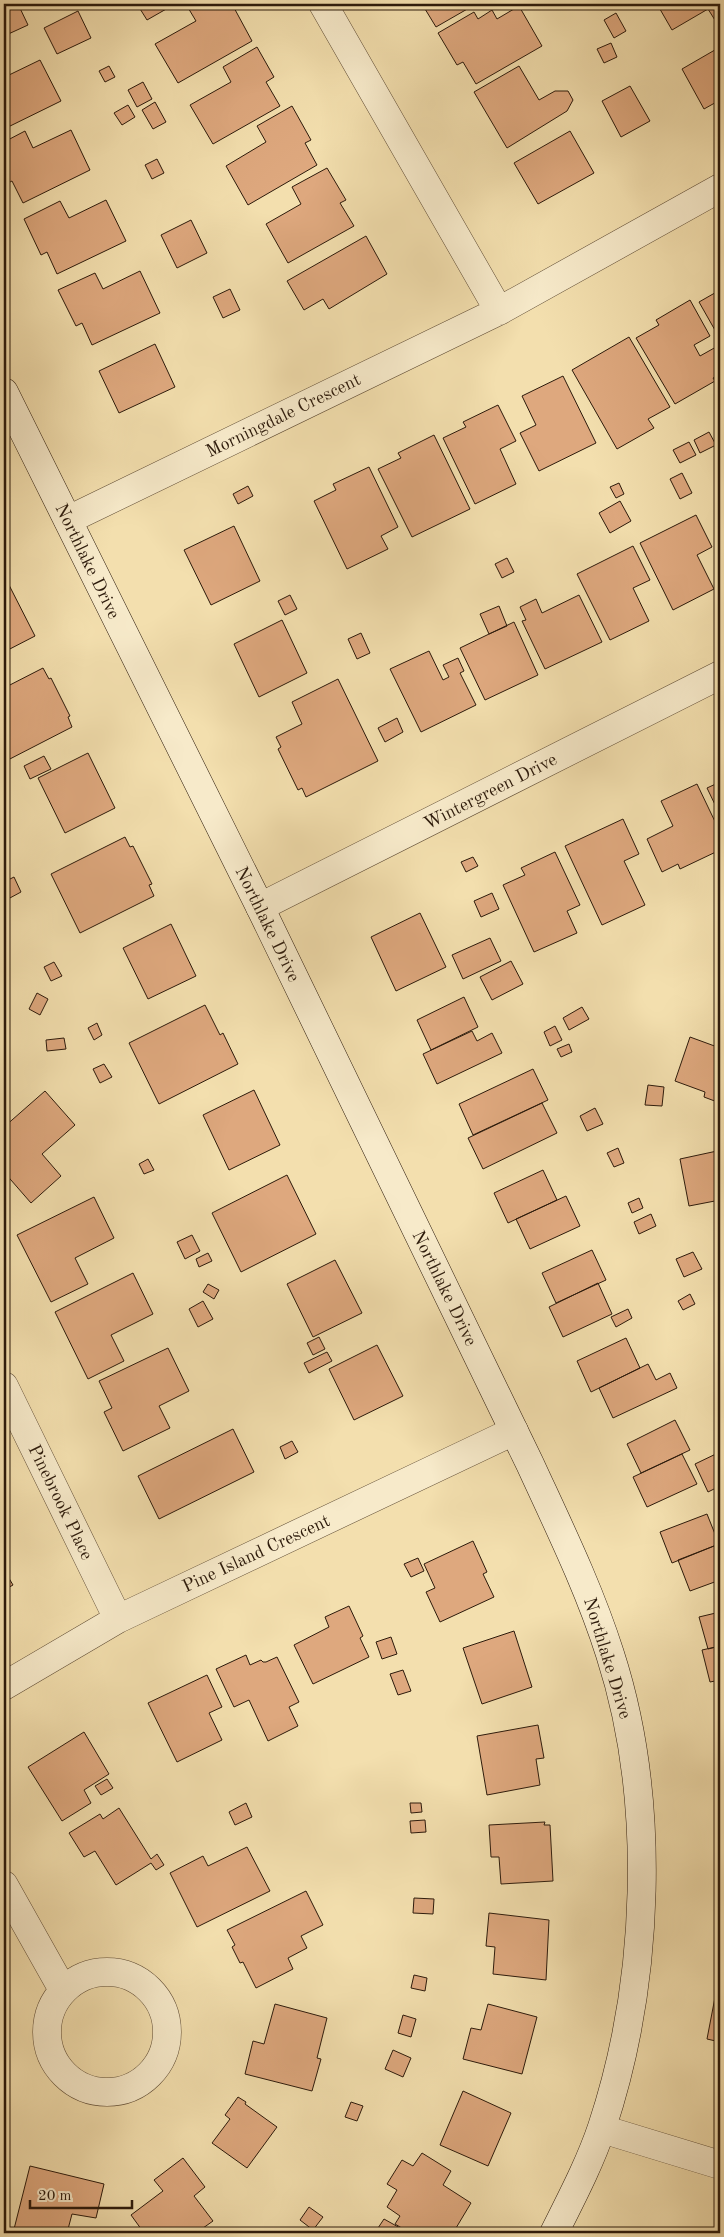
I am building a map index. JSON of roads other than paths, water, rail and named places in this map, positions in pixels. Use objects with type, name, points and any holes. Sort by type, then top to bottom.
[{"type":"street","points":[[323,4],[498,311]]},
{"type":"street","name":"Morningdale Crescent","points":[[68,520],[498,311],[720,188]]},
{"type":"street","name":"Northlake Drive","points":[[4,392],[260,907],[514,1431],[574,1557],[610,1654],[628,1719],[638,1794],[643,1870],[641,1926],[619,2073],[602,2129],[554,2233]]},
{"type":"street","name":"Wintergreen Drive","points":[[260,907],[720,675]]},
{"type":"street","name":"Pinebrook Place","points":[[4,1386],[118,1619]]},
{"type":"street","name":"Pine Island Crescent","points":[[4,1686],[118,1619],[514,1431]]},
{"type":"street","points":[[4,1885],[64,1990]]},
{"type":"street","points":[[106,1972],[127,1975],[145,1985],[162,2008],[167,2029],[164,2049],[159,2062],[150,2073],[134,2086],[116,2092],[95,2091],[76,2084],[56,2064],[48,2044],[47,2028],[52,2007],[64,1990],[76,1980],[95,1973],[106,1972]]},
{"type":"street","points":[[602,2129],[720,2165]]}]
